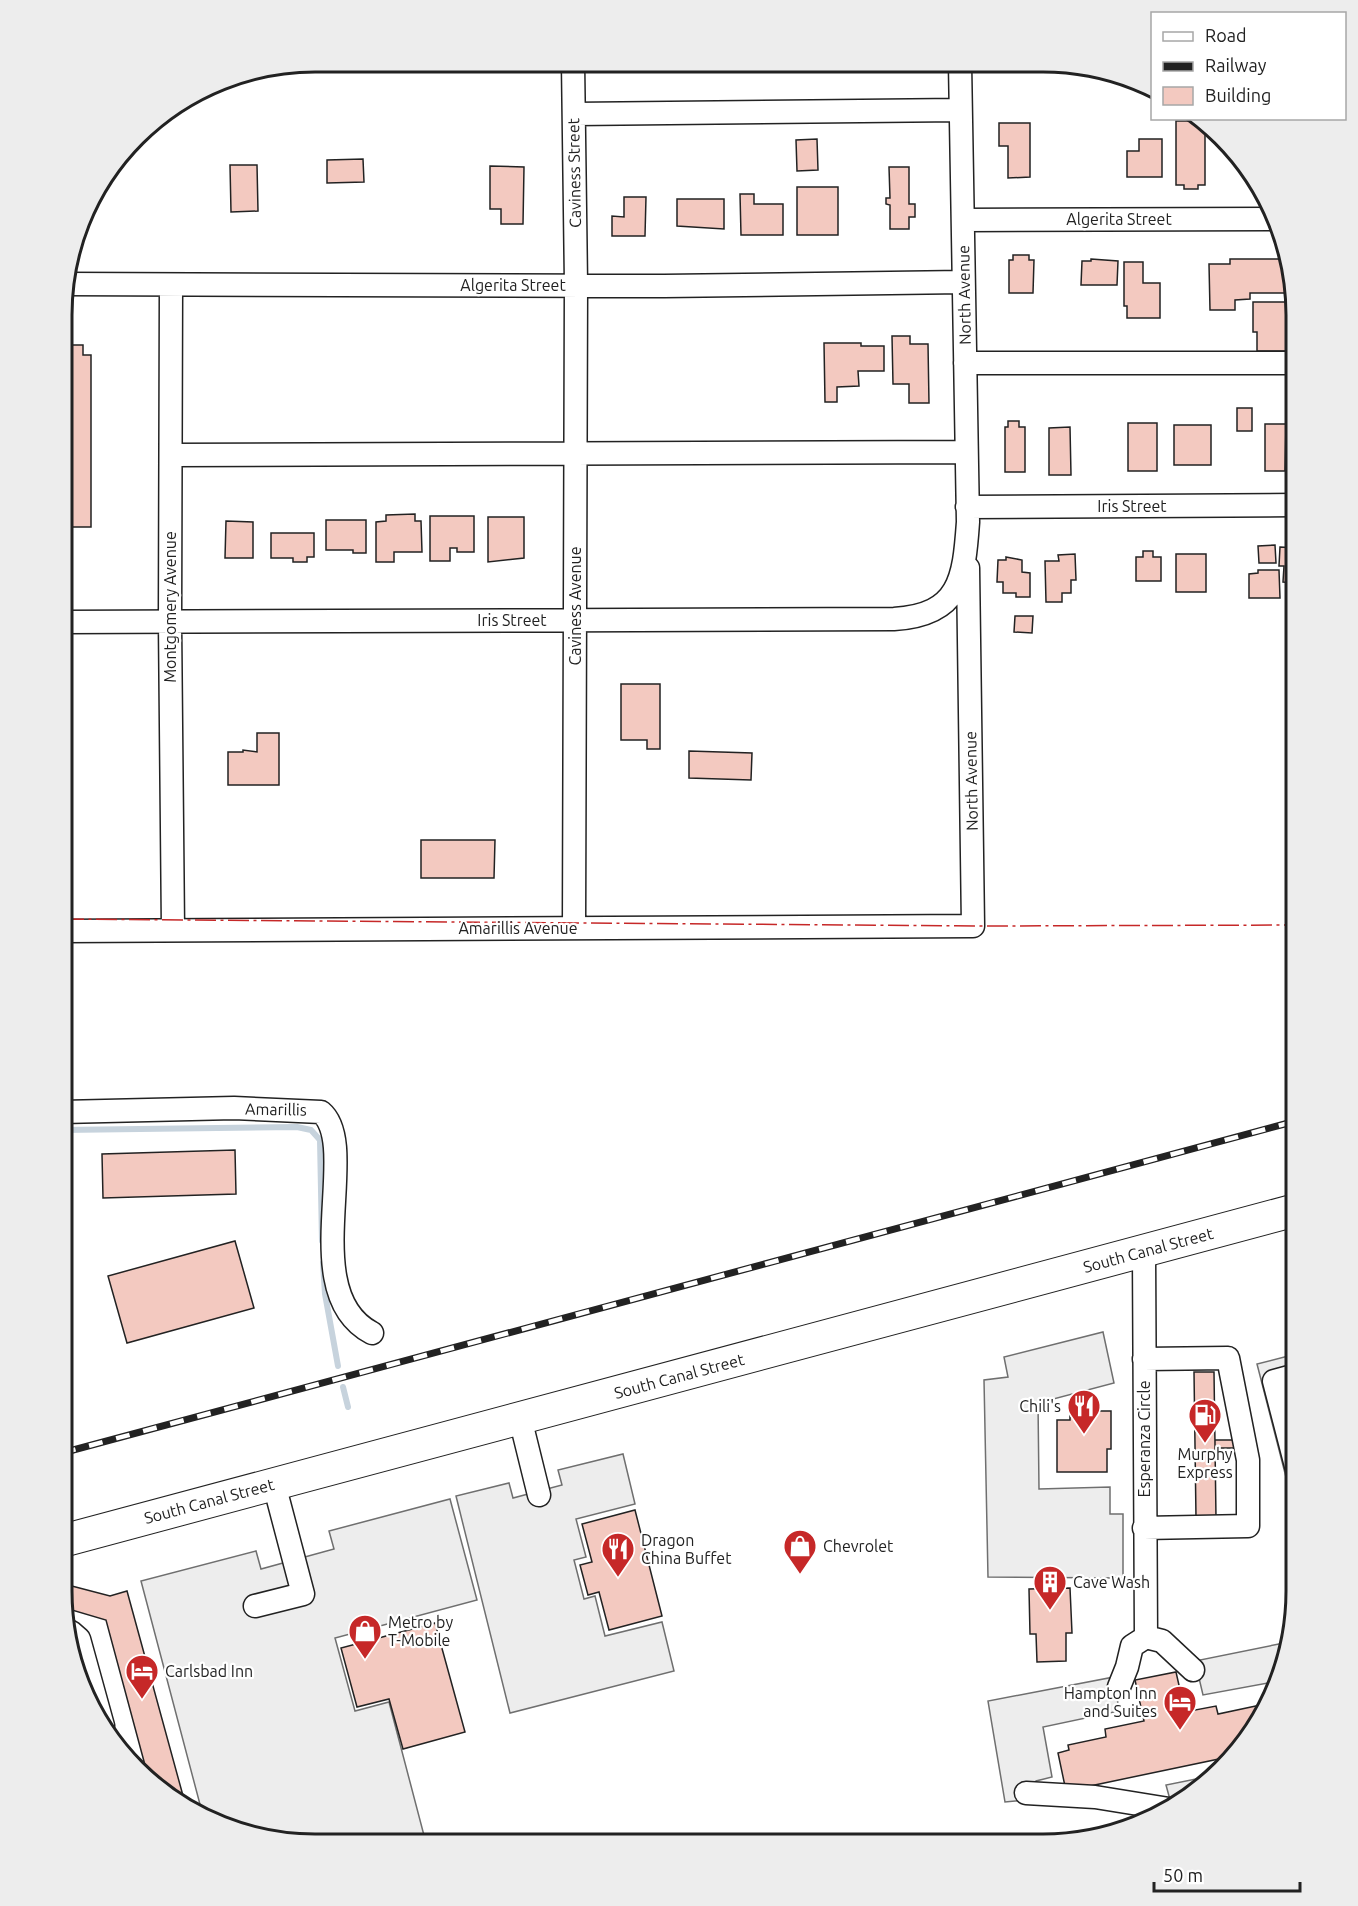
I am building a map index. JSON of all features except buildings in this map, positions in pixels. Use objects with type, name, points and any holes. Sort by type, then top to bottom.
[{"type":"highway","name":"South Canal Street","points":[[72,1538],[1286,1213]]},
{"type":"street","name":"Caviness Street","points":[[573,72],[576,284]]},
{"type":"street","name":"North Avenue","points":[[960,72],[973,926]]},
{"type":"street","points":[[574,114],[960,110]]},
{"type":"street","name":"Algerita Street","points":[[963,220],[1267,219]]},
{"type":"street","name":"Algerita Street","points":[[74,284],[963,282]]},
{"type":"street","name":"Caviness Avenue","points":[[574,928],[576,284]]},
{"type":"street","name":"Montgomery Avenue","points":[[171,285],[172,930]]},
{"type":"street","points":[[965,363],[1286,363]]},
{"type":"street","points":[[171,455],[966,452]]},
{"type":"street","name":"Iris Street","points":[[967,517],[1286,505]]},
{"type":"street","name":"North Avenue","points":[[953,594],[962,572],[967,517]]},
{"type":"street","name":"Iris Street","points":[[72,622],[918,617],[931,613],[953,594]]},
{"type":"street","name":"Amarillis Avenue","points":[[72,931],[973,926]]},
{"type":"street","name":"Amarillis","points":[[72,1112],[234,1108],[321,1112],[328,1117],[333,1129],[334,1146],[332,1201],[336,1281],[346,1311],[358,1326],[372,1333]]},
{"type":"street","name":"Esperanza Circle","points":[[1144,1252],[1146,1632]]},
{"type":"street","points":[[1144,1359],[1228,1358],[1248,1460],[1248,1526],[1144,1528]]},
{"type":"street","points":[[1286,1378],[1274,1381],[1286,1427]]},
{"type":"street","points":[[520,1418],[539,1495]]},
{"type":"street","points":[[255,1606],[303,1594],[274,1484]]},
{"type":"street","points":[[1119,1687],[1132,1646],[1146,1632],[1162,1641],[1193,1670]]},
{"type":"street","points":[[77,1637],[93,1691]]},
{"type":"street","points":[[1026,1793],[1095,1797],[1155,1807]]},
{"type":"shaded area","points":[[1103,1332],[1114,1383],[1038,1403],[1039,1489],[1110,1487],[1110,1514],[1123,1514],[1123,1578],[988,1577],[984,1380],[1008,1377],[1004,1357]]},
{"type":"shaded area","points":[[1286,1357],[1286,1477],[1257,1364]]},
{"type":"shaded area","points":[[623,1454],[635,1504],[576,1519],[586,1557],[574,1560],[584,1599],[595,1596],[605,1636],[662,1622],[674,1671],[510,1713],[456,1496],[509,1483],[513,1498],[562,1485],[558,1470]]},
{"type":"shaded area","points":[[450,1499],[477,1600],[335,1638],[355,1711],[389,1702],[424,1834],[283,1832],[252,1826],[222,1816],[200,1805],[141,1581],[256,1551],[261,1569],[334,1549],[329,1531]]},
{"type":"shaded area","points":[[1280,1644],[1268,1683],[1203,1695],[1195,1661]]},
{"type":"shaded area","points":[[1114,1677],[1119,1711],[1043,1727],[1052,1777],[1036,1781],[1024,1800],[1005,1802],[988,1701]]},
{"type":"shaded area","points":[[1197,1779],[1170,1798],[1166,1785]]},
{"type":"waterway","points":[[72,1130],[297,1127],[311,1130],[320,1140],[322,1241]]},
{"type":"waterway","points":[[323,1263],[325,1294],[338,1366]]},
{"type":"waterway","points":[[343,1387],[348,1407]]},
{"type":"railway","points":[[72,1450],[1286,1124]]},
{"type":"power","points":[[72,919],[989,926],[1286,925]]},
{"type":"place","name":"Chili's","points":[[1084,1435]]},
{"type":"place","name":"Murphy Express","points":[[1205,1444]]},
{"type":"place","name":"Chevrolet","points":[[800,1575]]},
{"type":"place","name":"Dragon China Buffet","points":[[618,1578]]},
{"type":"place","name":"Cave Wash","points":[[1050,1611]]},
{"type":"place","name":"Metro by T-Mobile","points":[[365,1660]]},
{"type":"place","name":"Carlsbad Inn","points":[[142,1700]]},
{"type":"place","name":"Hampton Inn and Suites","points":[[1180,1731]]}]
